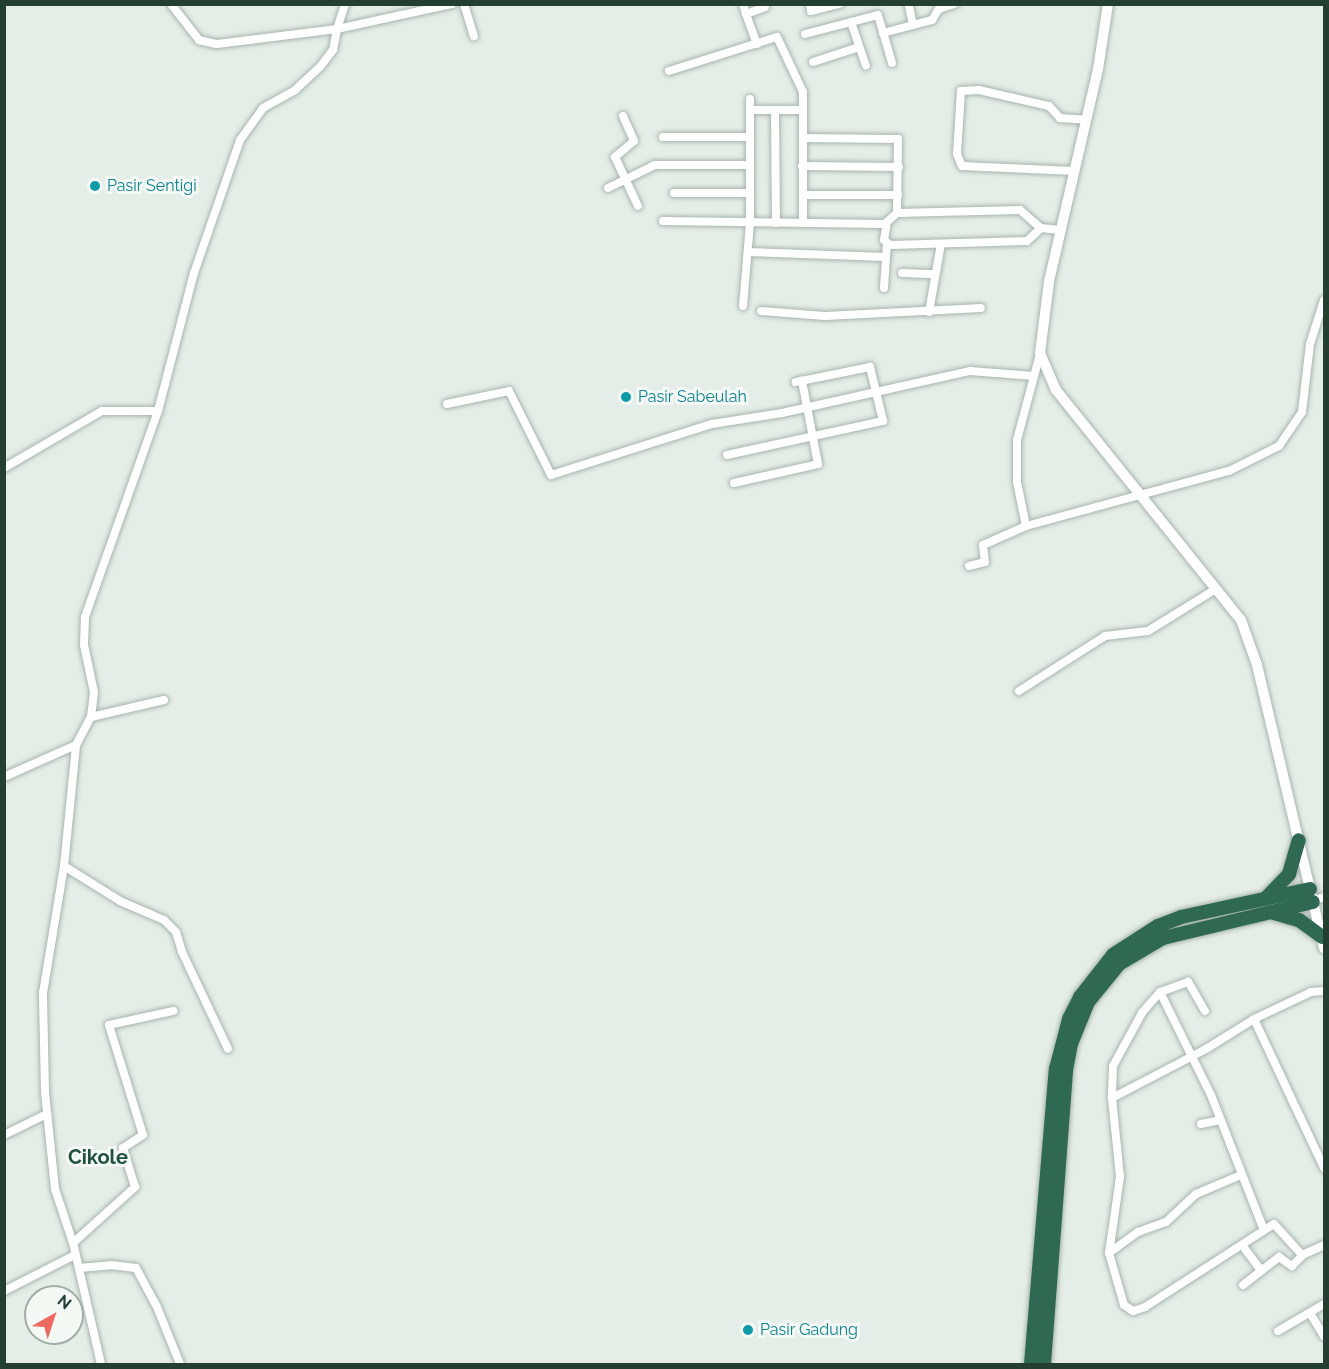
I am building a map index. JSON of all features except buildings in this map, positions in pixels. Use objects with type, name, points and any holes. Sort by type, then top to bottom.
[{"type":"highway","points":[[1044,1365],[1066,1070],[1071,1044],[1088,1002],[1119,964],[1140,948],[1268,905],[1289,874],[1299,840]]},
{"type":"highway","points":[[1031,1365],[1056,1069],[1069,1019],[1096,975],[1135,938],[1181,917],[1315,897]]},
{"type":"highway","points":[[1268,905],[1299,920],[1323,943]]},
{"type":"street","points":[[171,4],[192,33],[208,43],[337,29],[452,4]]},
{"type":"street","points":[[101,1365],[73,1243],[55,1189],[47,1114],[43,993],[64,866],[76,745],[91,717],[94,693],[84,645],[85,617],[158,411],[194,273],[235,149],[263,108],[295,90],[320,67],[333,50],[345,4]]},
{"type":"street","points":[[464,4],[474,36]]},
{"type":"street","points":[[743,4],[757,44]]},
{"type":"street","points":[[810,4],[812,11],[840,4]]},
{"type":"street","points":[[883,33],[935,18],[939,9],[954,4]]},
{"type":"street","points":[[1026,526],[1017,482],[1017,440],[1040,353],[1060,230],[1086,120],[1108,4]]},
{"type":"street","points":[[909,6],[913,25]]},
{"type":"street","points":[[746,14],[765,7]]},
{"type":"street","points":[[805,34],[878,15],[892,63]]},
{"type":"street","points":[[851,22],[866,66]]},
{"type":"street","points":[[669,71],[777,38],[800,84],[803,138],[803,223]]},
{"type":"street","points":[[813,62],[859,46]]},
{"type":"street","points":[[1074,171],[962,165],[957,154],[961,91],[979,90],[1049,106],[1060,118],[1086,120]]},
{"type":"street","points":[[743,306],[750,222],[750,99]]},
{"type":"street","points":[[750,110],[802,111]]},
{"type":"street","points":[[775,111],[776,223]]},
{"type":"street","points":[[623,116],[634,139],[632,145],[616,154],[638,206]]},
{"type":"street","points":[[663,137],[750,137]]},
{"type":"street","points":[[663,221],[886,224],[897,213],[898,139],[803,138]]},
{"type":"street","points":[[608,188],[655,165],[750,165]]},
{"type":"street","points":[[802,166],[899,167]]},
{"type":"street","points":[[674,193],[750,193]]},
{"type":"street","points":[[803,195],[898,195]]},
{"type":"street","points":[[897,213],[1020,210],[1041,228],[1060,230]]},
{"type":"street","points":[[884,288],[886,224]]},
{"type":"street","points":[[887,243],[1027,241],[1041,228]]},
{"type":"street","points":[[929,312],[941,243]]},
{"type":"street","points":[[748,252],[886,258]]},
{"type":"street","points":[[902,273],[935,274]]},
{"type":"street","points":[[969,566],[986,562],[982,545],[1026,526],[1229,471],[1279,446],[1296,426],[1302,412],[1310,344],[1324,300]]},
{"type":"street","points":[[761,311],[825,316],[981,308]]},
{"type":"street","points":[[1040,353],[1056,390],[1241,620],[1257,665],[1315,897],[1323,943]]},
{"type":"street","points":[[727,455],[813,436],[883,421],[870,367],[799,381],[807,408],[813,436],[818,464],[734,483]]},
{"type":"street","points":[[447,404],[509,391],[551,475],[712,424],[807,408],[970,371],[1034,376]]},
{"type":"street","points":[[4,468],[102,411],[158,411]]},
{"type":"street","points":[[1019,691],[1105,636],[1148,631],[1216,589]]},
{"type":"street","points":[[91,717],[164,700]]},
{"type":"street","points":[[4,777],[76,745]]},
{"type":"street","points":[[64,866],[120,901],[164,920],[176,932],[182,952],[228,1049]]},
{"type":"street","points":[[1205,1011],[1190,983],[1174,984],[1160,992],[1142,1013],[1116,1058],[1112,1098],[1120,1177],[1109,1253],[1123,1301],[1133,1311],[1145,1307],[1264,1230],[1278,1225],[1303,1255]]},
{"type":"street","points":[[1112,1098],[1190,1057],[1254,1019],[1311,992],[1324,991]]},
{"type":"street","points":[[1160,992],[1221,1120],[1264,1230]]},
{"type":"street","points":[[73,1243],[135,1190],[123,1148],[143,1135],[109,1025],[173,1011]]},
{"type":"street","points":[[1254,1019],[1324,1168]]},
{"type":"street","points":[[4,1135],[47,1114]]},
{"type":"street","points":[[1201,1124],[1221,1120]]},
{"type":"street","points":[[1109,1253],[1138,1232],[1166,1222],[1196,1194],[1241,1175]]},
{"type":"street","points":[[1242,1245],[1261,1270]]},
{"type":"street","points":[[1243,1285],[1281,1256],[1292,1266],[1303,1255],[1324,1245]]},
{"type":"street","points":[[4,1291],[75,1255]]},
{"type":"street","points":[[79,1268],[111,1265],[136,1268],[153,1298],[180,1365]]},
{"type":"street","points":[[1278,1331],[1324,1304]]},
{"type":"street","points":[[1310,1313],[1324,1336]]},
{"type":"place","name":"Pasir Sentigi","points":[[95,186]]},
{"type":"place","name":"Pasir Sabeulah","points":[[626,397]]},
{"type":"place","name":"Pasir Gadung","points":[[748,1330]]},
{"type":"district","name":"Cikole","points":[[98,1157]]}]
